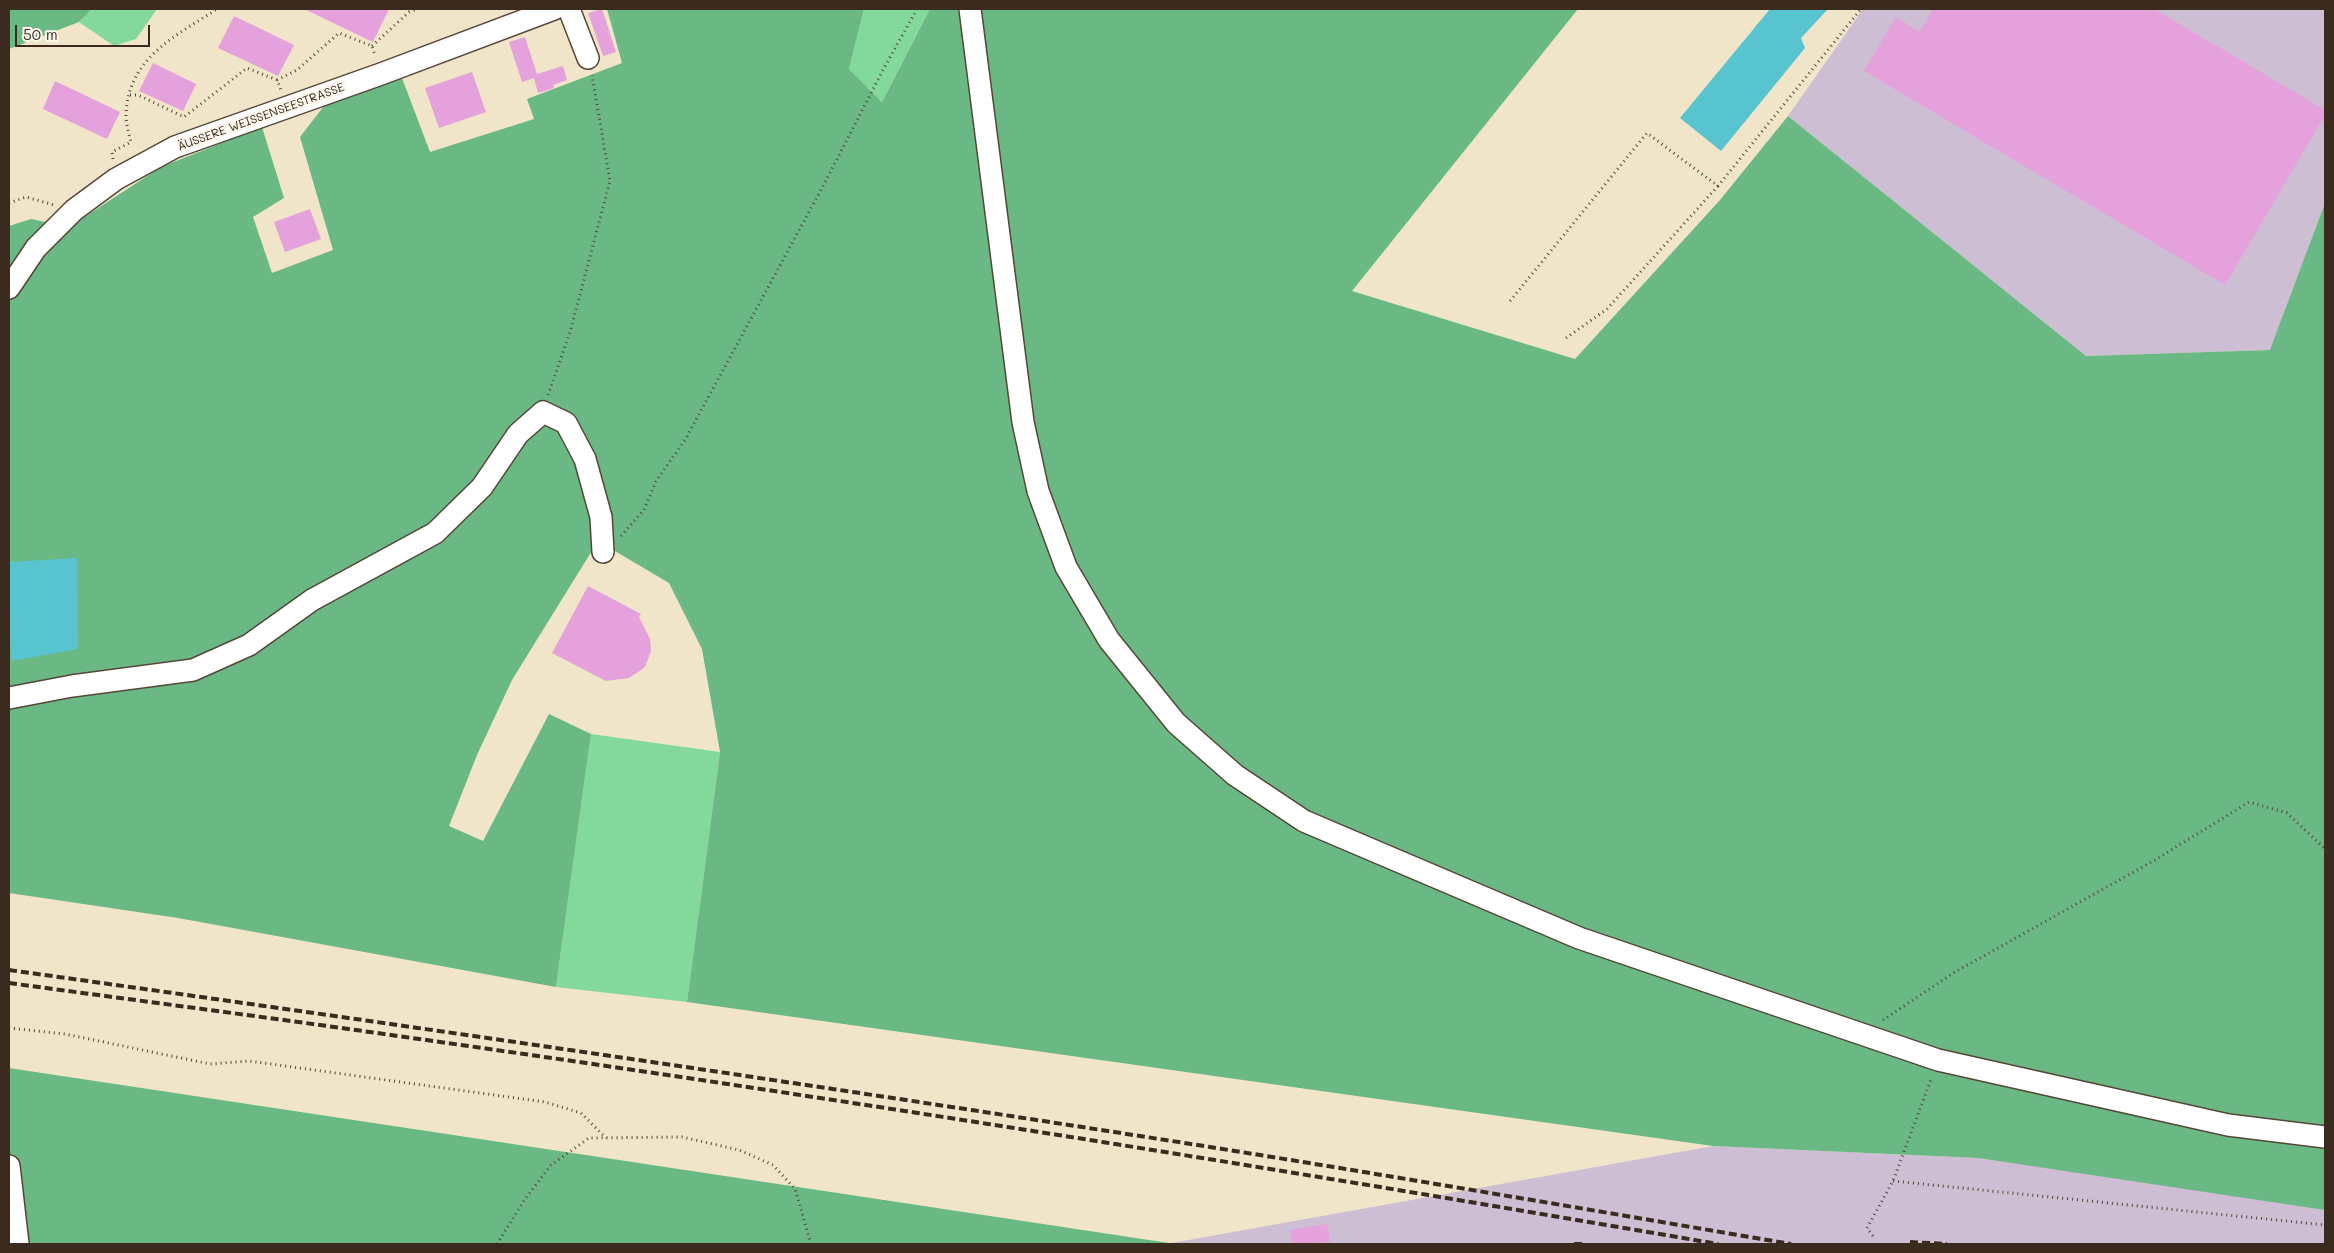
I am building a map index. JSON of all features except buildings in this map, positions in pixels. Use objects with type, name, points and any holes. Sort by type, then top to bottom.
[{"type":"street","name":"ÄUSSERE WEISSENSEESTRASSE","points":[[9,288],[36,248],[74,210],[116,179],[175,147],[381,74],[554,9]]},
{"type":"street","points":[[570,9],[588,58]]},
{"type":"street","points":[[970,9],[1023,422],[1038,492],[1066,567],[1104,632],[1176,723],[1235,775],[1304,821],[1579,938],[1938,1060],[2228,1126],[2325,1137]]},
{"type":"street","points":[[9,698],[72,686],[192,670],[249,645],[312,600],[435,533],[482,487],[518,434],[542,412],[566,423],[585,459],[601,517],[603,545]]},
{"type":"street","points":[[9,1166],[18,1244]]},
{"type":"path","points":[[116,179],[112,152],[131,142],[126,116],[133,79],[155,50],[217,9]]},
{"type":"path","points":[[372,46],[409,12],[417,9]]},
{"type":"path","points":[[603,545],[621,536],[644,510],[656,481],[685,440],[822,188],[884,68],[918,9]]},
{"type":"path","points":[[1566,338],[1607,309],[1718,186],[1860,9]]},
{"type":"path","points":[[276,80],[297,70],[339,33],[372,46]]},
{"type":"path","points":[[372,46],[381,74]]},
{"type":"path","points":[[542,412],[570,332],[610,181],[588,58]]},
{"type":"path","points":[[130,95],[138,95],[184,117],[247,68],[276,80],[288,107]]},
{"type":"path","points":[[1510,301],[1646,133],[1718,186]]},
{"type":"path","points":[[9,203],[26,197],[74,210]]},
{"type":"path","points":[[1862,1034],[1954,972],[2155,860],[2249,802],[2287,813],[2325,850]]},
{"type":"path","points":[[9,1028],[65,1034],[210,1064],[249,1061],[545,1102],[581,1113],[606,1138]]},
{"type":"path","points":[[1873,1236],[1867,1228],[1893,1181],[1938,1060]]},
{"type":"path","points":[[498,1244],[525,1199],[551,1165],[589,1138],[682,1137],[739,1150],[773,1165],[795,1189],[811,1244]]},
{"type":"path","points":[[1893,1181],[2325,1225]]},
{"type":"shaded area","points":[[1863,9],[2325,9],[2325,203],[2271,350],[2086,356],[1788,116]]},
{"type":"shaded area","points":[[1713,1146],[1978,1158],[2312,1206],[2325,1210],[2325,1244],[1166,1244]]},
{"type":"green space","points":[[9,9],[92,9],[79,22],[9,49]]},
{"type":"green space","points":[[92,9],[157,9],[136,39],[114,46],[79,22]]},
{"type":"green space","points":[[607,9],[864,9],[849,69],[882,102],[930,9],[1578,9],[1352,291],[1575,359],[1720,200],[1788,116],[2086,356],[2270,350],[2325,203],[2325,1210],[1978,1158],[1713,1146],[687,1002],[720,752],[702,649],[669,583],[598,541],[512,680],[477,755],[449,826],[483,841],[549,714],[591,734],[556,987],[178,918],[9,893],[9,226],[31,219],[69,227],[161,167],[262,127],[284,198],[253,217],[272,273],[333,250],[300,137],[324,106],[402,78],[430,152],[534,119],[527,99],[622,63]]},
{"type":"green space","points":[[864,9],[930,9],[882,102],[849,69]]},
{"type":"green space","points":[[591,734],[720,752],[687,1002],[556,987]]},
{"type":"green space","points":[[9,1068],[1169,1243],[9,1244]]},
{"type":"water","points":[[1770,9],[1828,9],[1801,38],[1805,48],[1721,151],[1680,118]]},
{"type":"water","points":[[77,558],[78,649],[11,661],[9,562]]},
{"type":"railway","points":[[9,970],[610,1056],[1210,1147],[1791,1244]]},
{"type":"railway","points":[[9,983],[405,1037],[898,1110],[1226,1162],[1718,1244]]},
{"type":"railway","points":[[1910,1242],[1947,1244]]},
{"type":"railway","points":[[1574,1244],[1583,1244]]}]
